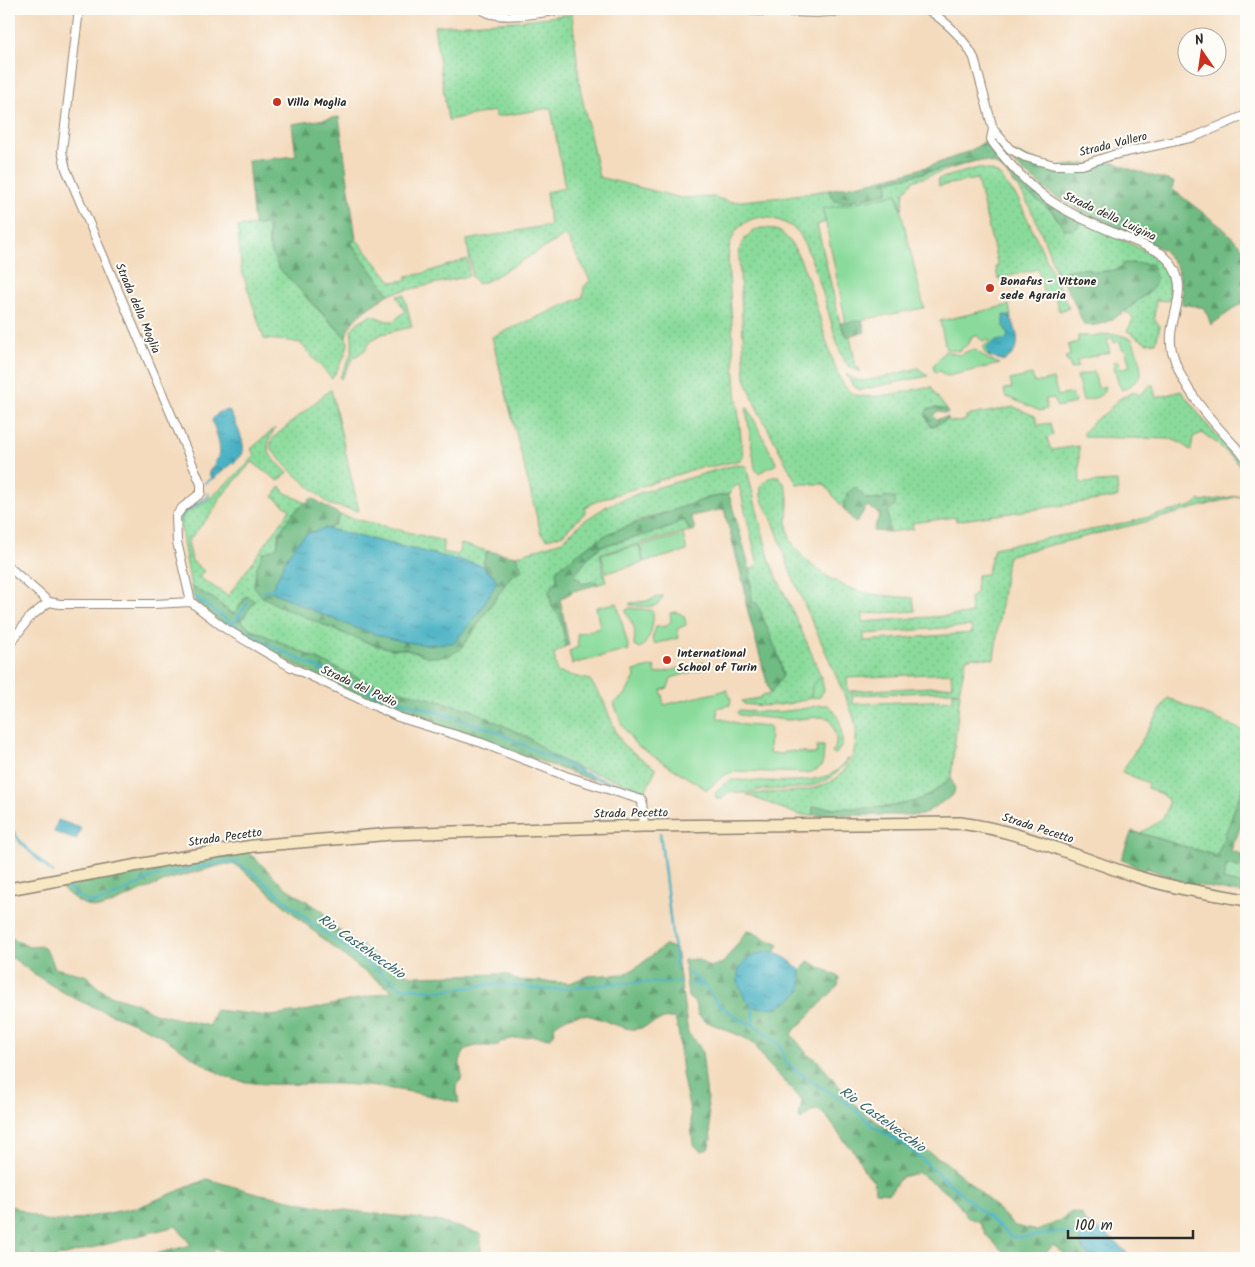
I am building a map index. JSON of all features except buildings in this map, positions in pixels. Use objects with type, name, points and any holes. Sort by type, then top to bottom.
[{"type":"main road","name":"Strada Pecetto","points":[[9,889],[253,846],[391,834],[644,826],[960,823],[1011,832],[1136,877],[1246,900]]},
{"type":"street","name":"Strada della Moglia","points":[[79,9],[62,152],[66,169],[201,484],[200,492],[176,516],[177,542],[191,602]]},
{"type":"street","points":[[482,9],[488,14],[504,17],[569,9]]},
{"type":"street","points":[[744,9],[797,12],[836,12],[854,9]]},
{"type":"street","name":"Strada della Luigina","points":[[927,9],[936,15],[969,48],[974,58],[993,129],[992,139],[996,148],[1015,169],[1044,196],[1092,222],[1162,253],[1170,260],[1179,286],[1179,299],[1171,340],[1176,364],[1184,382],[1197,401],[1246,458]]},
{"type":"street","name":"Strada Vallero","points":[[993,129],[1010,149],[1025,157],[1054,165],[1082,165],[1114,155],[1194,137],[1246,115]]},
{"type":"street","points":[[9,566],[49,602],[96,605],[191,602]]},
{"type":"street","points":[[9,645],[30,618],[49,602]]},
{"type":"street","name":"Strada del Podio","points":[[191,602],[226,629],[291,667],[398,717],[482,743],[566,776],[642,800],[644,826]]},
{"type":"green space","points":[[572,14],[580,88],[599,177],[681,198],[714,197],[730,202],[828,190],[835,201],[888,181],[975,161],[913,181],[904,192],[902,210],[897,194],[823,209],[825,222],[817,225],[841,327],[847,336],[850,336],[856,367],[860,369],[860,372],[845,362],[840,352],[816,272],[799,233],[783,222],[769,218],[756,218],[739,227],[735,232],[729,249],[728,261],[736,391],[743,457],[741,460],[705,468],[704,466],[599,500],[584,508],[586,512],[563,534],[548,539],[541,534],[492,337],[583,297],[584,287],[590,280],[566,235],[489,280],[478,284],[472,277],[467,240],[550,225],[546,192],[565,188],[551,108],[495,117],[494,111],[448,120],[434,26],[516,21]]},
{"type":"green space","points":[[339,117],[356,239],[351,243],[389,294],[369,307],[351,324],[346,338],[278,267],[269,246],[268,224],[254,225],[248,161],[296,156],[292,124]]},
{"type":"green space","points":[[985,141],[1022,182],[1040,196],[1081,220],[1078,227],[1071,230],[1064,229],[1052,211],[1015,184],[995,164],[984,161],[975,161],[889,181],[887,193],[843,202],[835,201],[828,190],[872,181],[944,161],[976,148]]},
{"type":"green space","points":[[1012,152],[1053,167],[1103,162],[1116,163],[1129,169],[1174,182],[1172,189],[1224,229],[1246,251],[1246,300],[1211,325],[1205,308],[1182,304],[1178,269],[1164,250],[1083,212],[1051,194],[1009,159]]},
{"type":"green space","points":[[978,168],[993,171],[1000,176],[1018,199],[1069,308],[1059,311],[1055,296],[1045,299],[1038,269],[998,279],[996,267],[998,266],[977,179],[939,186],[938,179]]},
{"type":"green space","points":[[1015,184],[1052,211],[1057,220],[1081,220],[1162,259],[1173,279],[1173,288],[1169,301],[1156,300],[1154,319],[1160,326],[1156,342],[1147,343],[1127,331],[1133,320],[1130,314],[1125,312],[1153,288],[1117,270],[1095,272],[1081,269],[1057,274],[1034,216]]},
{"type":"green space","points":[[897,194],[924,308],[846,323],[823,209]]},
{"type":"green space","points":[[268,224],[269,246],[309,301],[346,338],[348,343],[345,355],[332,379],[300,343],[264,339],[241,268],[238,227]]},
{"type":"green space","points":[[761,228],[778,231],[792,245],[807,277],[837,372],[843,384],[850,392],[857,395],[876,396],[925,387],[929,389],[931,386],[947,410],[928,409],[931,427],[948,419],[949,421],[959,422],[966,420],[966,416],[1014,407],[1035,416],[1038,425],[1050,423],[1053,435],[1047,438],[1051,450],[1079,446],[1080,483],[1117,481],[1118,497],[956,521],[955,517],[912,523],[913,529],[889,532],[888,510],[882,500],[848,497],[843,508],[824,484],[797,484],[755,404],[745,378],[739,254],[746,237]]},
{"type":"green space","points":[[356,239],[392,282],[407,280],[406,276],[421,274],[467,259],[469,276],[389,294],[351,243]]},
{"type":"green space","points":[[1125,263],[1151,264],[1155,273],[1155,285],[1121,314],[1103,323],[1084,325],[1072,297],[1057,274],[1081,269],[1095,272],[1117,270]]},
{"type":"green space","points":[[404,295],[412,327],[382,334],[370,341],[365,350],[353,358],[341,379],[340,377],[352,350],[351,330],[358,322],[371,315],[387,321],[394,321],[405,311],[397,296]]},
{"type":"green space","points":[[1009,305],[1011,316],[1004,315],[1004,326],[1008,334],[1007,339],[993,342],[990,357],[985,354],[983,349],[989,340],[983,341],[976,335],[972,336],[969,343],[959,351],[946,349],[940,321]]},
{"type":"green space","points":[[862,320],[865,332],[847,336],[840,323]]},
{"type":"green space","points":[[1116,334],[1132,339],[1140,360],[1141,376],[1129,387],[1122,390],[1118,383],[1113,362],[1118,361],[1120,369],[1130,366],[1125,349],[1122,349],[1120,341],[1114,343],[1113,338],[1107,340],[1110,352],[1077,360],[1078,367],[1071,369],[1065,357],[1070,356],[1068,345],[1078,342],[1078,336]]},
{"type":"green space","points":[[975,350],[989,360],[1000,364],[948,376],[942,374],[941,371],[935,372],[933,366],[945,351],[959,355]]},
{"type":"green space","points":[[918,368],[928,376],[859,390],[852,384],[846,374],[855,380],[862,380]]},
{"type":"green space","points":[[1094,372],[1098,388],[1105,386],[1103,393],[1083,401],[1077,376]]},
{"type":"green space","points":[[1032,375],[1035,383],[1053,379],[1058,396],[1072,393],[1075,403],[1057,407],[1054,398],[1045,399],[1047,409],[1040,411],[1005,396],[1004,389],[1012,388],[1010,380]]},
{"type":"green space","points":[[1153,385],[1156,398],[1181,391],[1213,432],[1246,464],[1246,471],[1217,443],[1202,433],[1193,437],[1191,451],[1183,444],[1171,439],[1085,437],[1083,433],[1119,399],[1134,392],[1139,395]]},
{"type":"green space","points":[[331,389],[359,511],[330,505],[285,465],[271,449],[274,437]]},
{"type":"green space","points":[[746,408],[748,408],[776,463],[758,473],[755,468]]},
{"type":"green space","points":[[928,409],[947,410],[948,413],[938,411],[933,416],[937,420],[948,417],[948,419],[931,427],[925,414]]},
{"type":"green space","points":[[275,428],[268,448],[276,462],[288,473],[278,481],[252,462],[220,498],[212,513],[188,541],[192,561],[204,571],[199,577],[228,596],[290,510],[273,497],[281,486],[284,492],[306,503],[294,512],[279,533],[277,547],[262,597],[335,630],[374,645],[392,649],[406,649],[430,657],[461,649],[510,577],[522,570],[516,556],[562,541],[584,521],[607,506],[639,493],[723,468],[736,465],[746,466],[770,562],[821,677],[812,686],[811,698],[769,706],[744,704],[742,701],[770,694],[783,676],[752,602],[750,570],[758,565],[739,485],[735,486],[729,494],[708,498],[640,520],[557,570],[557,580],[549,591],[552,607],[560,616],[566,646],[554,654],[557,672],[590,680],[603,700],[623,745],[656,769],[646,790],[576,767],[551,755],[529,738],[472,710],[367,682],[251,629],[241,621],[254,602],[246,596],[234,614],[214,599],[191,587],[180,524],[184,514],[208,500],[247,465],[255,455],[251,449]]},
{"type":"green space","points":[[773,476],[779,476],[784,483],[788,497],[787,523],[791,540],[804,558],[823,574],[859,591],[913,598],[915,611],[863,614],[863,622],[971,614],[970,598],[976,593],[977,575],[987,574],[994,548],[1113,526],[1192,506],[1200,500],[1202,502],[1246,494],[1145,522],[1010,555],[1007,559],[994,659],[973,657],[966,659],[959,692],[953,691],[854,695],[850,691],[952,686],[951,673],[847,678],[848,691],[852,695],[853,704],[953,700],[953,692],[960,693],[951,778],[925,797],[903,804],[864,808],[813,807],[813,815],[799,815],[747,795],[814,788],[835,779],[845,769],[852,756],[856,742],[856,728],[850,706],[793,578],[774,524],[761,498],[760,492],[766,481]],"holes":[[[971,626],[972,633],[864,641],[864,634]]]},
{"type":"green space","points":[[855,487],[866,499],[882,500],[885,496],[895,497],[895,506],[888,511],[889,532],[873,531],[880,514],[867,506],[856,523],[843,508],[845,507],[843,502],[848,497],[846,494]]},
{"type":"green space","points":[[729,494],[750,570],[752,602],[757,603],[779,657],[783,676],[770,694],[746,604],[745,590],[724,509],[691,516],[695,530],[690,531],[684,519],[671,527],[659,531],[602,546],[591,554],[575,577],[580,579],[582,584],[596,581],[599,584],[574,591],[560,599],[569,645],[566,646],[560,616],[552,607],[549,591],[557,580],[556,570],[609,533],[708,498]]},
{"type":"green space","points":[[312,498],[340,515],[331,527],[325,530],[310,532],[271,591],[314,611],[376,634],[486,571],[484,561],[487,551],[516,556],[522,569],[510,577],[461,649],[448,656],[430,657],[406,649],[392,649],[355,638],[279,606],[263,597],[254,587],[256,569],[263,553],[277,547],[281,531],[289,519]]},
{"type":"green space","points":[[340,515],[443,541],[443,552],[458,555],[461,544],[487,551],[484,566],[329,529],[335,525]]},
{"type":"green space","points":[[684,519],[690,531],[600,554],[606,582],[599,584],[596,581],[582,584],[575,578],[591,554],[602,546],[659,531],[671,527]]},
{"type":"green space","points":[[683,535],[687,551],[644,562],[640,546]]},
{"type":"green space","points":[[639,545],[643,563],[606,573],[601,555]]},
{"type":"green space","points":[[191,587],[214,599],[234,614],[247,596],[255,601],[241,621],[251,629],[365,681],[472,710],[529,738],[552,756],[576,767],[595,781],[396,710],[323,680],[227,627],[195,602]]},
{"type":"green space","points":[[663,596],[661,601],[654,606],[630,605],[630,603],[648,601]]},
{"type":"green space","points":[[617,603],[629,650],[572,664],[569,651],[578,647],[577,634],[600,628],[596,607]]},
{"type":"green space","points":[[630,608],[653,612],[651,632],[646,642],[640,648],[634,646],[634,627],[626,610]]},
{"type":"green space","points":[[676,612],[684,616],[686,625],[677,629],[679,638],[654,644],[652,639],[656,627],[667,626],[671,621],[670,613]]},
{"type":"green space","points":[[705,662],[706,668],[671,678],[668,688],[661,690],[664,705],[727,690],[731,699],[730,705],[717,708],[718,718],[744,725],[770,727],[769,753],[784,754],[785,751],[816,754],[817,746],[824,746],[822,765],[817,770],[806,773],[736,771],[724,775],[707,790],[636,745],[622,725],[614,703],[625,695],[635,677],[634,671],[654,666],[656,674]]},
{"type":"green space","points":[[821,677],[824,690],[820,697],[811,698],[812,686]]},
{"type":"green space","points":[[1168,698],[1246,732],[1246,779],[1217,856],[1140,833],[1160,821],[1166,812],[1168,800],[1161,794],[1147,788],[1148,783],[1122,772]]},
{"type":"green space","points":[[828,705],[836,714],[840,723],[842,745],[836,754],[832,753],[836,740],[835,731],[829,718],[789,720],[739,715],[737,712],[740,710],[780,712]]},
{"type":"green space","points":[[849,759],[840,770],[820,783],[798,788],[761,790],[747,793],[733,791],[722,799],[716,799],[715,794],[723,785],[731,780],[811,780],[835,772]]},
{"type":"green space","points":[[951,778],[955,789],[953,795],[922,815],[813,815],[813,807],[864,808],[891,806],[915,801],[925,797]]},
{"type":"green space","points":[[1246,779],[1246,813],[1231,851],[1246,855],[1246,869],[1227,864],[1223,880],[1246,886],[1246,894],[1185,883],[1146,868],[1144,871],[1121,859],[1132,831],[1217,856]]},
{"type":"green space","points":[[248,852],[286,888],[324,912],[327,920],[357,945],[363,946],[384,964],[412,976],[506,974],[516,980],[570,983],[587,976],[625,974],[636,968],[665,945],[676,949],[688,1033],[702,1051],[711,1140],[708,1149],[702,1151],[693,1145],[679,1035],[674,1018],[663,1019],[633,1029],[624,1028],[589,1016],[576,1015],[554,1026],[555,1033],[551,1038],[532,1036],[511,1039],[501,1042],[497,1046],[476,1046],[466,1049],[460,1061],[462,1076],[456,1085],[459,1103],[400,1090],[370,1086],[265,1084],[229,1078],[207,1067],[154,1032],[75,999],[13,958],[9,958],[9,936],[29,947],[43,946],[55,968],[88,976],[96,986],[108,994],[138,1004],[154,1013],[209,1026],[215,1010],[270,1016],[300,1012],[393,991],[358,967],[235,865],[226,864],[170,879],[104,907],[84,904],[57,884]]},
{"type":"green space","points":[[1227,864],[1246,869],[1246,886],[1223,880]]},
{"type":"green space","points":[[748,930],[779,945],[775,952],[763,952],[800,990],[801,971],[808,961],[839,977],[838,986],[791,1034],[808,1055],[816,1059],[851,1100],[868,1116],[891,1131],[902,1130],[922,1148],[945,1162],[974,1186],[1015,1226],[1037,1231],[1057,1222],[1072,1212],[1081,1214],[1086,1223],[1079,1235],[1082,1249],[1092,1258],[1070,1258],[1053,1245],[1042,1258],[1010,1258],[987,1236],[979,1222],[967,1217],[954,1198],[919,1173],[901,1177],[890,1193],[875,1192],[874,1181],[864,1170],[856,1154],[827,1117],[818,1110],[812,1111],[801,1120],[799,1118],[802,1100],[766,1062],[755,1045],[745,1038],[705,1021],[698,1015],[695,1003],[688,997],[684,960],[697,959],[710,967],[723,963]]},
{"type":"green space","points":[[207,1179],[256,1193],[328,1208],[437,1221],[481,1234],[481,1258],[248,1258],[213,1249],[215,1258],[141,1258],[191,1245],[176,1226],[54,1258],[9,1258],[9,1205],[46,1221],[69,1221],[139,1207]]},
{"type":"water","points":[[1004,315],[1010,316],[1018,341],[1014,351],[1004,361],[988,355],[987,348],[993,342],[1007,339],[1008,334],[1004,326]]},
{"type":"water","points":[[229,410],[240,433],[243,452],[236,461],[211,479],[209,472],[217,458],[220,447],[212,420],[219,412]]},
{"type":"water","points":[[324,528],[484,566],[486,571],[494,575],[497,582],[479,613],[454,643],[419,644],[381,636],[343,623],[271,591],[285,561],[299,540],[307,534]]},
{"type":"water","points":[[58,820],[81,828],[76,840],[54,832]]},
{"type":"water","points":[[763,952],[774,953],[784,957],[801,971],[801,990],[780,1006],[768,1008],[753,1007],[741,991],[739,985],[738,973],[745,961]]},
{"type":"water","points":[[1086,1223],[1111,1238],[1123,1248],[1130,1258],[1092,1258],[1082,1249],[1079,1235]]},
{"type":"waterway","points":[[205,483],[211,479]]},
{"type":"waterway","points":[[179,522],[182,513],[208,497],[208,493]]},
{"type":"waterway","points":[[264,592],[273,589]]},
{"type":"waterway","points":[[193,596],[237,627],[273,647],[365,690],[491,729],[565,765],[599,779],[640,792]]},
{"type":"waterway","points":[[233,624],[248,603]]},
{"type":"waterway","name":"Rio Castelvecchio","points":[[9,825],[21,843],[53,873]]},
{"type":"waterway","points":[[660,833],[676,967]]},
{"type":"waterway","name":"Rio Castelvecchio","points":[[66,885],[77,896],[91,903],[106,900],[153,877],[224,862],[236,862],[252,872],[313,924],[400,987],[441,991],[493,984],[551,990],[622,983],[678,982]]},
{"type":"waterway","points":[[689,973],[703,984]]},
{"type":"waterway","name":"Rio Castelvecchio","points":[[690,984],[705,986],[718,1004],[737,1018],[754,1025],[780,1045],[785,1062],[817,1085],[849,1104],[873,1126],[908,1147],[1011,1237],[1026,1237],[1058,1232],[1079,1235]]},
{"type":"waterway","points":[[753,1007],[754,1025]]},
{"type":"place","name":"Villa Moglia","points":[[277,102]]},
{"type":"place","name":"Bonafus - Vittone sede Agraria","points":[[990,288]]},
{"type":"place","name":"International School of Turin","points":[[667,660]]}]
